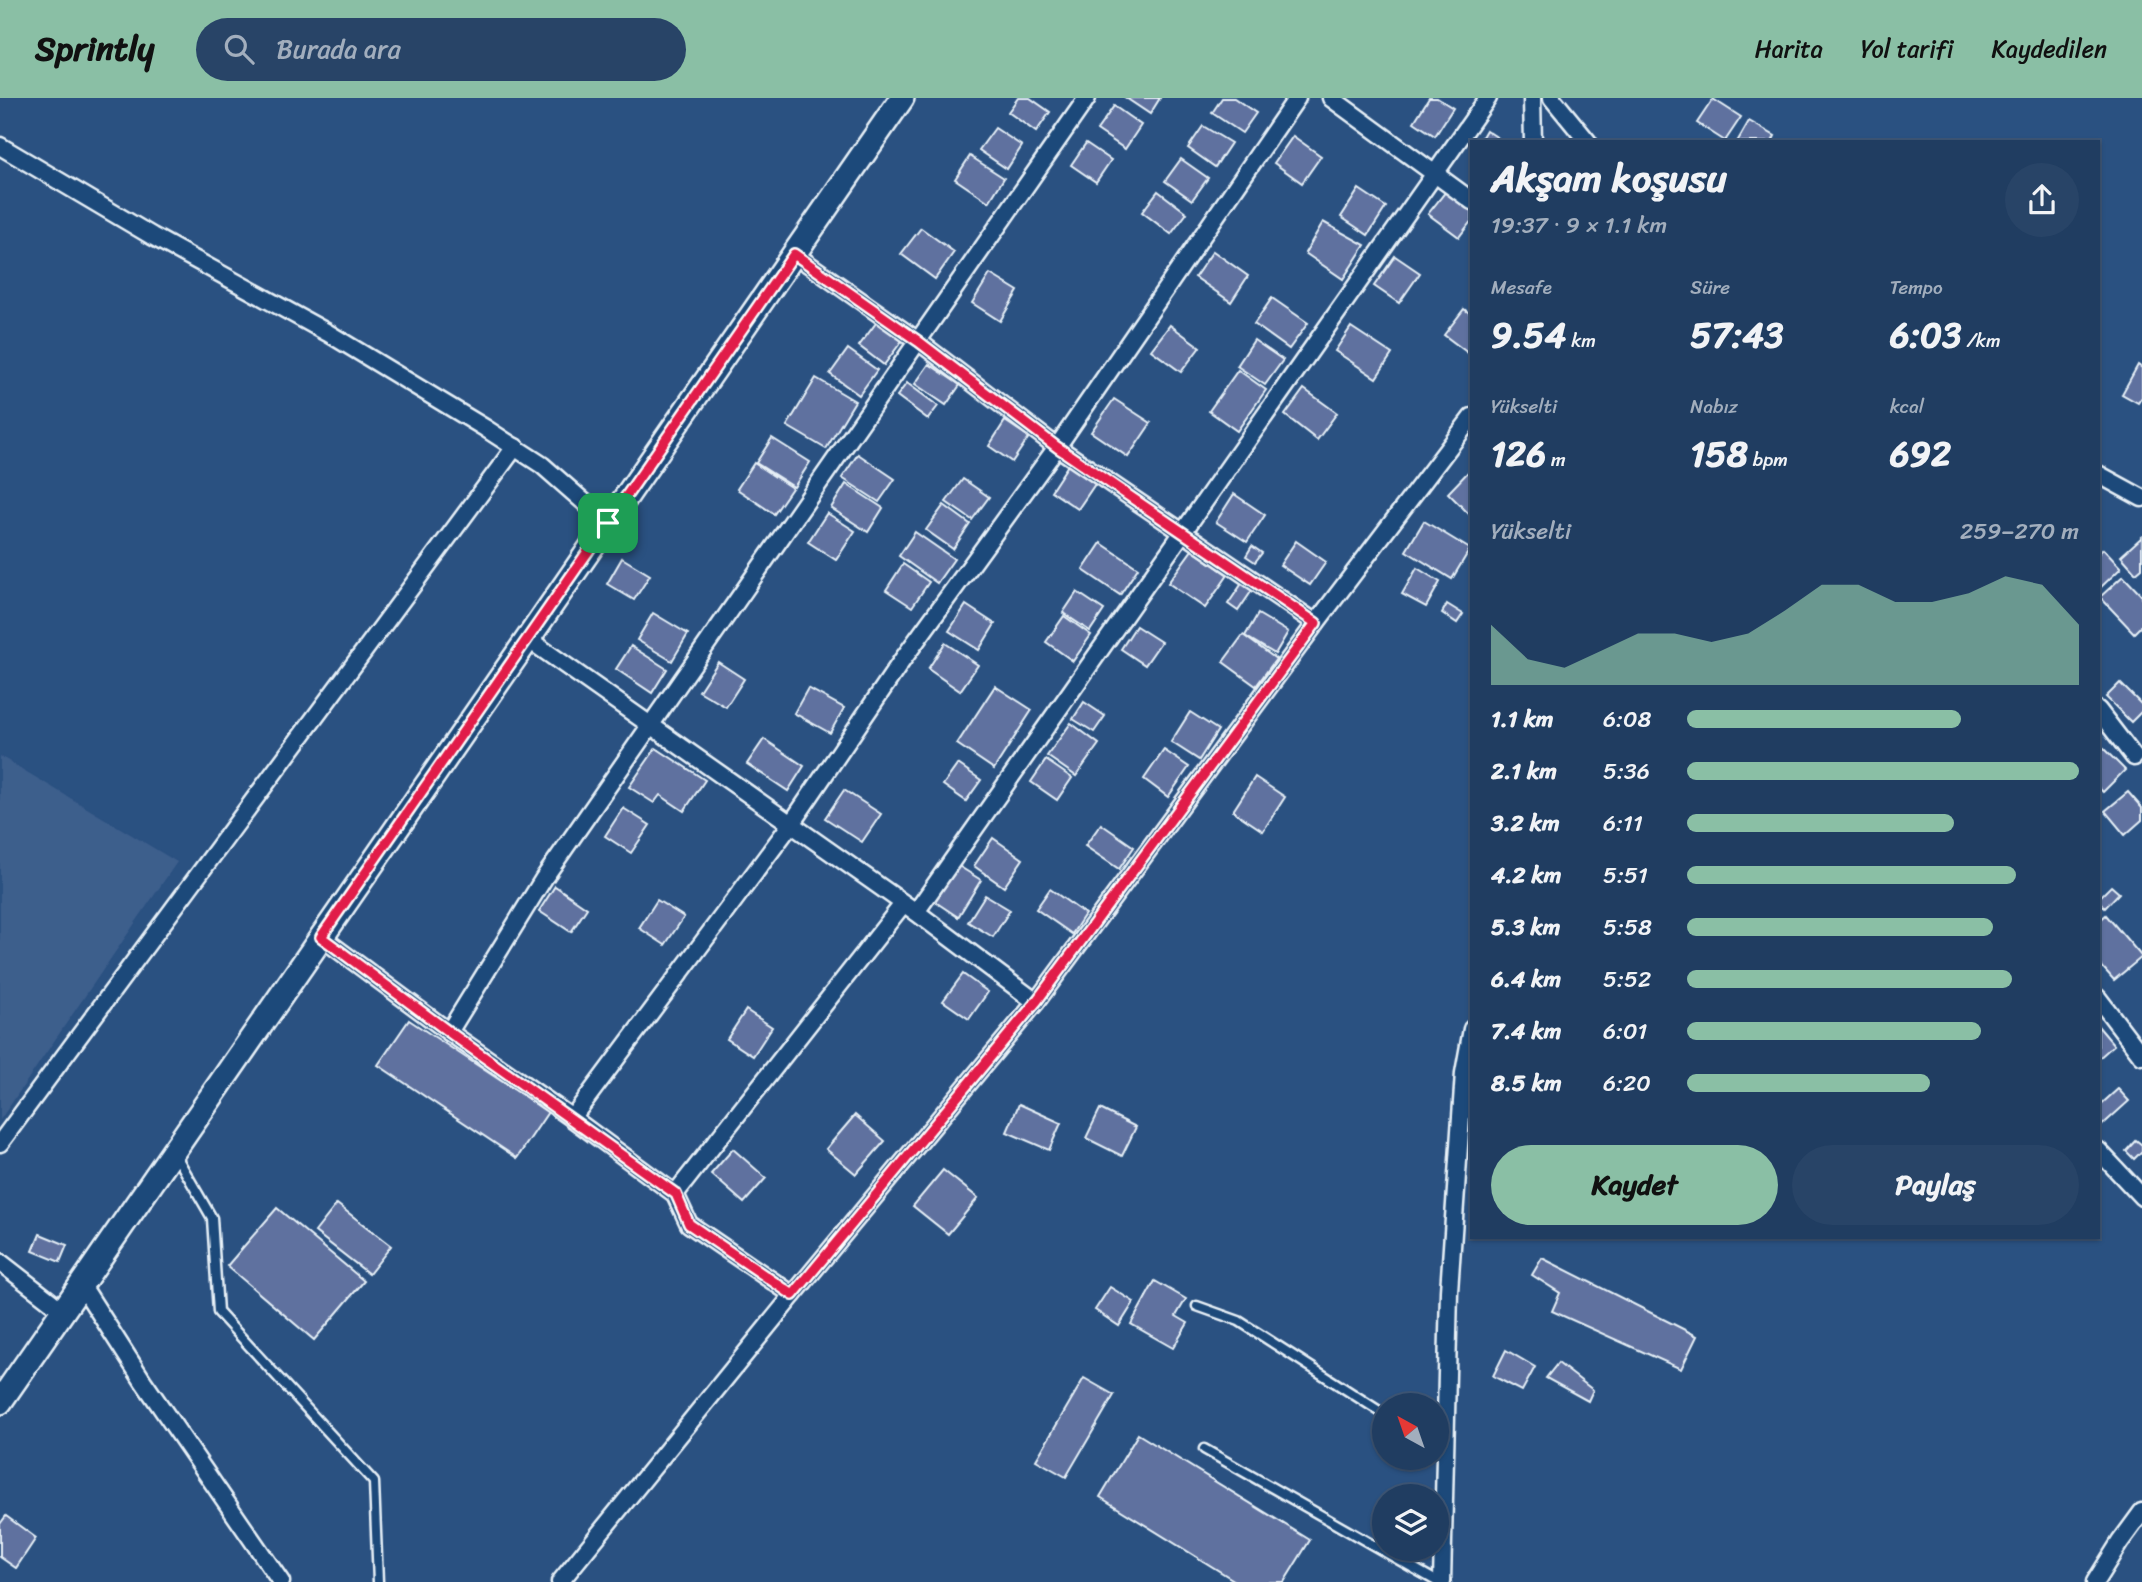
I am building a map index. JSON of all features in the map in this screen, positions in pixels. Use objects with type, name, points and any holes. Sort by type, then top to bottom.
[{"type":"main road","points":[[0,1402],[902,98]]},
{"type":"street","points":[[449,1032],[544,877],[1087,98]]},
{"type":"street","points":[[572,1118],[791,824],[903,659],[1057,447],[1297,98]]},
{"type":"street","points":[[1331,98],[1470,200]]},
{"type":"street","points":[[676,1194],[909,908],[1184,534],[1488,98]]},
{"type":"street","points":[[1532,98],[1533,140]]},
{"type":"street","points":[[1552,98],[1586,140]]},
{"type":"street","points":[[0,146],[152,236],[328,333],[515,447],[542,465],[608,523]]},
{"type":"street","points":[[794,254],[918,341],[1057,447],[1316,623]]},
{"type":"street","points":[[560,1582],[1036,1002],[1470,420]]},
{"type":"street","points":[[0,1143],[515,447]]},
{"type":"street","points":[[2100,475],[2142,498]]},
{"type":"street","points":[[528,639],[909,908],[1036,1002]]},
{"type":"street","points":[[2100,713],[2134,757]]},
{"type":"street","points":[[321,937],[676,1194],[689,1224],[793,1295]]},
{"type":"street","points":[[2100,1001],[2142,1056]]},
{"type":"street","points":[[1444,1393],[1464,1073],[1470,1040]]},
{"type":"street","points":[[2100,1152],[2142,1197]]},
{"type":"street","points":[[0,1262],[63,1311]]},
{"type":"street","points":[[81,1284],[143,1381],[281,1582]]},
{"type":"street","points":[[1440,1582],[1441,1470]]},
{"type":"street","points":[[2095,1582],[2142,1512]]},
{"type":"lane","points":[[173,1152],[212,1218],[218,1312],[374,1482],[378,1582]]},
{"type":"lane","points":[[1197,1306],[1238,1321],[1372,1407]]},
{"type":"lane","points":[[1204,1449],[1440,1582]]},
{"type":"shaded area","points":[[0,756],[177,862],[0,1120]]},
{"type":"building","points":[[1018,98],[1030,98],[1050,112],[1036,132],[1008,112]]},
{"type":"building","points":[[1126,98],[1160,98],[1150,114]]},
{"type":"building","points":[[1222,98],[1234,98],[1256,113],[1242,133],[1212,113]]},
{"type":"building","points":[[1429,98],[1437,98],[1453,108],[1435,136],[1414,122]]},
{"type":"building","points":[[1713,99],[1741,117],[1726,140],[1697,123]]},
{"type":"building","points":[[1114,106],[1141,125],[1125,149],[1097,130]]},
{"type":"building","points":[[1749,121],[1775,136],[1773,140],[1738,140]]},
{"type":"building","points":[[1203,126],[1231,143],[1215,167],[1188,148]]},
{"type":"building","points":[[995,128],[1022,146],[1007,169],[979,150]]},
{"type":"building","points":[[1486,130],[1501,140],[1480,140]]},
{"type":"building","points":[[1293,136],[1321,156],[1302,183],[1274,163]]},
{"type":"building","points":[[1086,143],[1111,160],[1096,182],[1071,165]]},
{"type":"building","points":[[970,156],[1004,178],[989,202],[955,179]]},
{"type":"building","points":[[1181,159],[1208,178],[1192,200],[1165,181]]},
{"type":"building","points":[[1359,189],[1386,207],[1368,235],[1341,217]]},
{"type":"building","points":[[1447,190],[1470,207],[1470,223],[1459,237],[1428,214]]},
{"type":"building","points":[[1158,191],[1187,213],[1171,234],[1142,212]]},
{"type":"building","points":[[1323,222],[1365,245],[1343,279],[1305,253]]},
{"type":"building","points":[[921,228],[954,252],[935,279],[901,254]]},
{"type":"building","points":[[1213,251],[1248,276],[1231,302],[1195,277]]},
{"type":"building","points":[[1395,256],[1420,273],[1399,303],[1374,286]]},
{"type":"building","points":[[990,274],[1018,291],[1000,321],[972,303]]},
{"type":"building","points":[[1272,298],[1308,323],[1289,349],[1254,324]]},
{"type":"building","points":[[1464,309],[1470,314],[1470,354],[1444,335]]},
{"type":"building","points":[[879,319],[904,338],[884,365],[859,346]]},
{"type":"building","points":[[1170,325],[1200,347],[1181,372],[1151,350]]},
{"type":"building","points":[[1351,327],[1392,354],[1376,378],[1335,351]]},
{"type":"building","points":[[1254,340],[1283,360],[1265,385],[1237,366]]},
{"type":"building","points":[[848,349],[877,370],[859,395],[830,374]]},
{"type":"building","points":[[929,364],[960,385],[946,405],[915,384]]},
{"type":"building","points":[[2138,365],[2142,368],[2142,397],[2138,403],[2122,394]]},
{"type":"building","points":[[1238,370],[1266,390],[1237,431],[1209,411]]},
{"type":"building","points":[[816,378],[855,401],[826,449],[787,426]]},
{"type":"building","points":[[907,383],[938,406],[928,419],[897,396]]},
{"type":"building","points":[[1304,389],[1337,413],[1317,440],[1285,415]]},
{"type":"building","points":[[1114,399],[1151,423],[1128,457],[1091,432]]},
{"type":"building","points":[[1005,421],[1029,437],[1012,462],[989,446]]},
{"type":"building","points":[[772,438],[810,462],[794,487],[756,463]]},
{"type":"building","points":[[858,454],[895,479],[879,502],[842,478]]},
{"type":"building","points":[[754,463],[792,488],[774,514],[737,489]]},
{"type":"building","points":[[1068,465],[1095,484],[1078,509],[1051,491]]},
{"type":"building","points":[[1470,470],[1470,515],[1448,493]]},
{"type":"building","points":[[963,479],[989,497],[972,520],[946,502]]},
{"type":"building","points":[[846,484],[883,508],[868,532],[831,508]]},
{"type":"building","points":[[1234,494],[1265,515],[1247,542],[1216,522]]},
{"type":"building","points":[[944,505],[970,524],[953,549],[926,530]]},
{"type":"building","points":[[827,513],[855,531],[836,560],[808,542]]},
{"type":"building","points":[[1424,521],[1470,549],[1452,579],[1406,551]]},
{"type":"building","points":[[915,532],[954,559],[937,583],[899,556]]},
{"type":"building","points":[[2142,537],[2142,568],[2136,573],[2121,556]]},
{"type":"building","points":[[1296,541],[1326,562],[1310,585],[1280,565]]},
{"type":"building","points":[[1101,543],[1138,568],[1120,595],[1083,570]]},
{"type":"building","points":[[1252,546],[1262,553],[1255,562],[1246,556]]},
{"type":"building","points":[[2103,549],[2121,568],[2100,588],[2100,552]]},
{"type":"building","points":[[1192,550],[1228,575],[1205,608],[1168,583]]},
{"type":"building","points":[[622,558],[650,575],[634,600],[607,584]]},
{"type":"building","points":[[903,564],[929,582],[912,607],[886,590]]},
{"type":"building","points":[[1417,568],[1440,582],[1426,607],[1402,594]]},
{"type":"building","points":[[2123,576],[2142,596],[2142,625],[2134,633],[2100,597]]},
{"type":"building","points":[[1245,579],[1255,586],[1238,611],[1228,604]]},
{"type":"building","points":[[1077,592],[1104,610],[1090,631],[1063,613]]},
{"type":"building","points":[[1447,604],[1463,614],[1457,623],[1442,613]]},
{"type":"building","points":[[966,605],[995,624],[979,650],[949,631]]},
{"type":"building","points":[[653,613],[688,634],[672,661],[637,640]]},
{"type":"building","points":[[1258,614],[1288,632],[1275,654],[1245,636]]},
{"type":"building","points":[[1064,616],[1091,635],[1073,661],[1046,642]]},
{"type":"building","points":[[1136,626],[1161,642],[1145,665],[1121,649]]},
{"type":"building","points":[[1243,635],[1276,659],[1256,686],[1223,662]]},
{"type":"building","points":[[945,643],[978,665],[960,691],[928,669]]},
{"type":"building","points":[[631,646],[667,669],[652,693],[616,669]]},
{"type":"building","points":[[718,662],[744,679],[726,707],[699,691]]},
{"type":"building","points":[[2120,683],[2142,705],[2142,711],[2131,722],[2106,697]]},
{"type":"building","points":[[995,686],[1032,710],[994,769],[957,744]]},
{"type":"building","points":[[808,688],[844,708],[830,733],[794,713]]},
{"type":"building","points":[[1084,702],[1105,716],[1094,732],[1073,719]]},
{"type":"building","points":[[1190,712],[1218,730],[1199,760],[1171,742]]},
{"type":"building","points":[[1071,723],[1099,744],[1076,776],[1047,756]]},
{"type":"building","points":[[764,739],[804,766],[788,791],[747,764]]},
{"type":"building","points":[[2100,745],[2125,770],[2103,792],[2100,789]]},
{"type":"building","points":[[656,748],[705,780],[684,811],[660,795],[654,803],[629,787]]},
{"type":"building","points":[[1164,750],[1189,767],[1168,797],[1144,779]]},
{"type":"building","points":[[1046,760],[1072,778],[1057,800],[1031,782]]},
{"type":"building","points":[[958,764],[981,780],[966,801],[943,785]]},
{"type":"building","points":[[1255,777],[1285,797],[1263,831],[1233,811]]},
{"type":"building","points":[[844,790],[881,814],[862,842],[825,818]]},
{"type":"building","points":[[2128,792],[2142,808],[2142,820],[2125,835],[2105,811]]},
{"type":"building","points":[[623,808],[650,825],[631,853],[605,836]]},
{"type":"building","points":[[1101,824],[1134,847],[1119,869],[1085,846]]},
{"type":"building","points":[[993,838],[1023,859],[1004,887],[974,866]]},
{"type":"building","points":[[957,865],[981,880],[958,917],[934,901]]},
{"type":"building","points":[[555,886],[587,908],[571,932],[539,911]]},
{"type":"building","points":[[2111,886],[2119,893],[2105,908],[2100,897]]},
{"type":"building","points":[[1050,889],[1085,914],[1072,934],[1036,909]]},
{"type":"building","points":[[985,895],[1010,910],[993,937],[968,922]]},
{"type":"building","points":[[657,900],[684,917],[665,945],[639,928]]},
{"type":"building","points":[[2106,915],[2142,957],[2114,980],[2100,964],[2100,920]]},
{"type":"building","points":[[963,974],[988,992],[969,1019],[943,1001]]},
{"type":"building","points":[[746,1010],[772,1027],[753,1056],[727,1039]]},
{"type":"building","points":[[409,1020],[548,1112],[517,1158],[378,1065]]},
{"type":"building","points":[[2100,1028],[2114,1045],[2100,1057]]},
{"type":"building","points":[[2118,1089],[2129,1101],[2100,1127],[2100,1105]]},
{"type":"building","points":[[1019,1104],[1061,1123],[1049,1150],[1007,1132]]},
{"type":"building","points":[[1100,1109],[1136,1127],[1122,1156],[1086,1138]]},
{"type":"building","points":[[855,1115],[885,1141],[856,1174],[826,1149]]},
{"type":"building","points":[[2136,1140],[2142,1145],[2142,1151],[2134,1159],[2126,1151]]},
{"type":"building","points":[[733,1149],[766,1178],[744,1203],[711,1174]]},
{"type":"building","points":[[943,1170],[978,1198],[948,1234],[913,1206]]},
{"type":"building","points":[[337,1204],[391,1246],[369,1274],[315,1232]]},
{"type":"building","points":[[277,1208],[364,1281],[314,1340],[227,1266]]},
{"type":"building","points":[[40,1234],[67,1245],[60,1262],[33,1251]]},
{"type":"building","points":[[1542,1258],[1697,1336],[1681,1369],[1552,1311],[1560,1293],[1532,1275]]},
{"type":"building","points":[[1155,1281],[1186,1299],[1176,1316],[1188,1323],[1173,1348],[1131,1324]]},
{"type":"building","points":[[1110,1287],[1134,1302],[1119,1326],[1095,1310]]},
{"type":"building","points":[[1506,1350],[1535,1367],[1522,1391],[1493,1376]]},
{"type":"building","points":[[1558,1363],[1593,1390],[1588,1401],[1546,1378]]},
{"type":"building","points":[[1084,1378],[1114,1395],[1066,1477],[1036,1460]]},
{"type":"building","points":[[1138,1434],[1310,1540],[1284,1582],[1237,1582],[1100,1497]]},
{"type":"building","points":[[6,1516],[36,1538],[16,1568],[0,1557],[0,1524]]},
{"type":"route","points":[[794,254],[918,341],[1057,447],[1316,623],[1036,1002],[793,1295],[689,1224],[676,1194],[321,937],[608,523],[794,254]]}]
